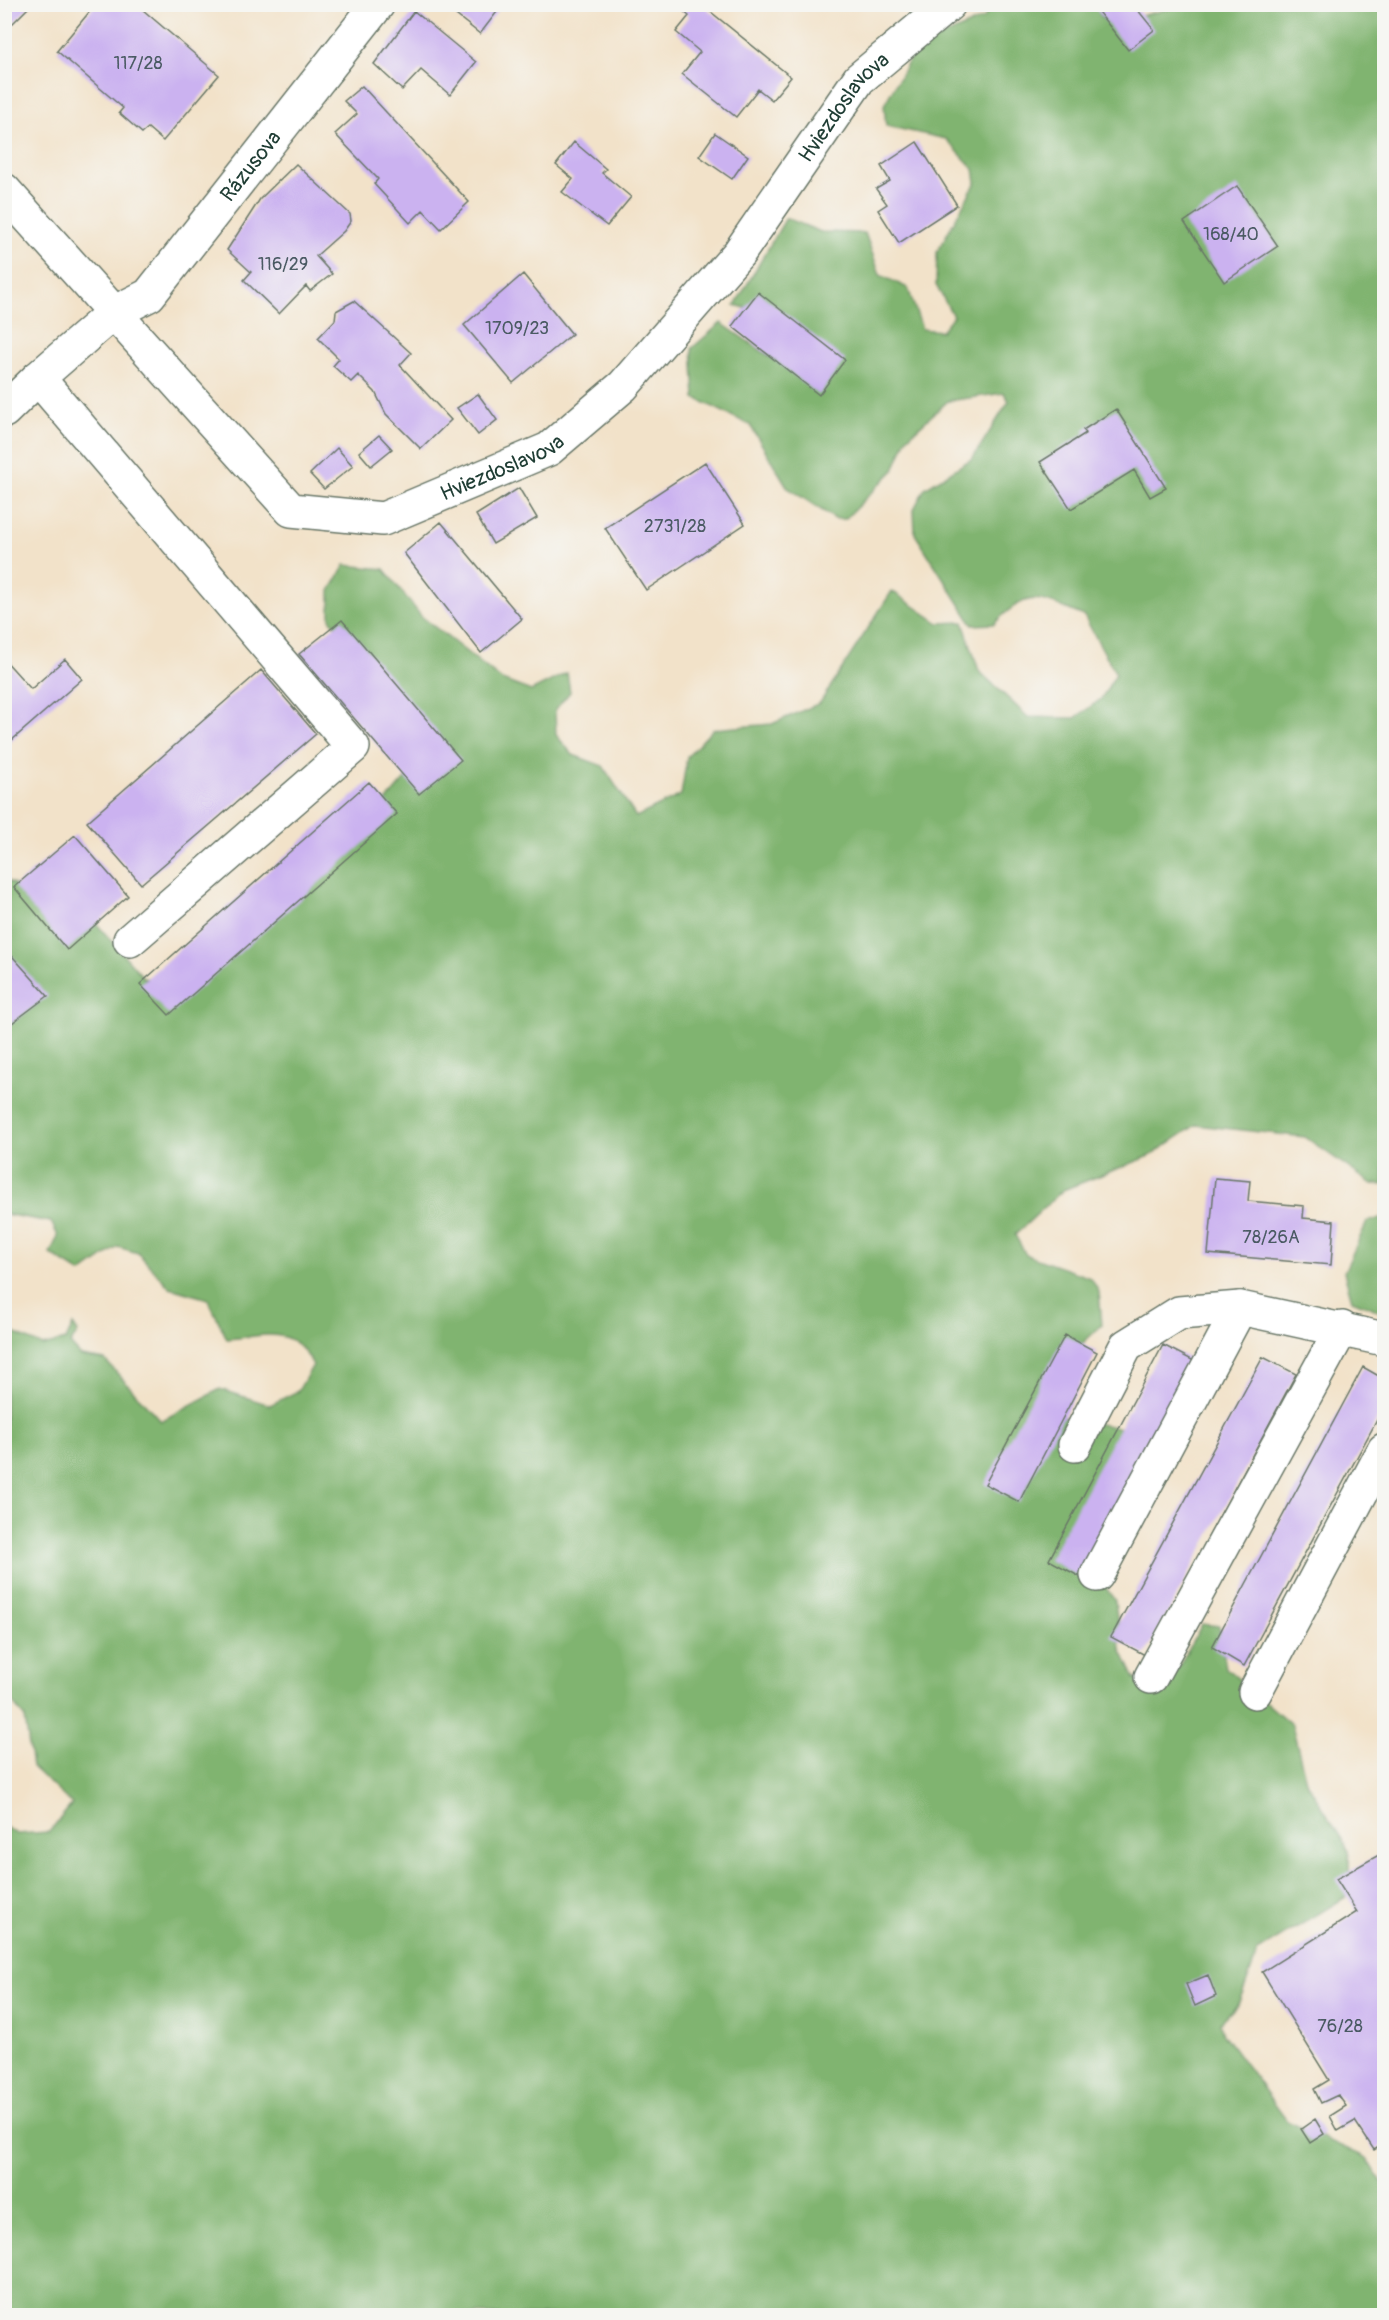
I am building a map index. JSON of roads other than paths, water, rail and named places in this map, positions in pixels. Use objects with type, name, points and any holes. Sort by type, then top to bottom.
[{"type":"street","name":"Rázusova","points":[[4,411],[38,378],[113,313],[149,295],[378,4]]},
{"type":"street","name":"Hviezdoslavova","points":[[4,190],[291,510],[383,519],[549,449],[623,386],[739,253],[859,79],[948,4]]},
{"type":"street","points":[[38,378],[353,747],[130,940]]},
{"type":"street","points":[[1096,1575],[1240,1308]]},
{"type":"street","points":[[1075,1445],[1126,1346],[1179,1313],[1240,1308],[1342,1328],[1384,1339]]},
{"type":"street","points":[[1151,1677],[1342,1328]]},
{"type":"street","points":[[1255,1692],[1384,1450]]}]
